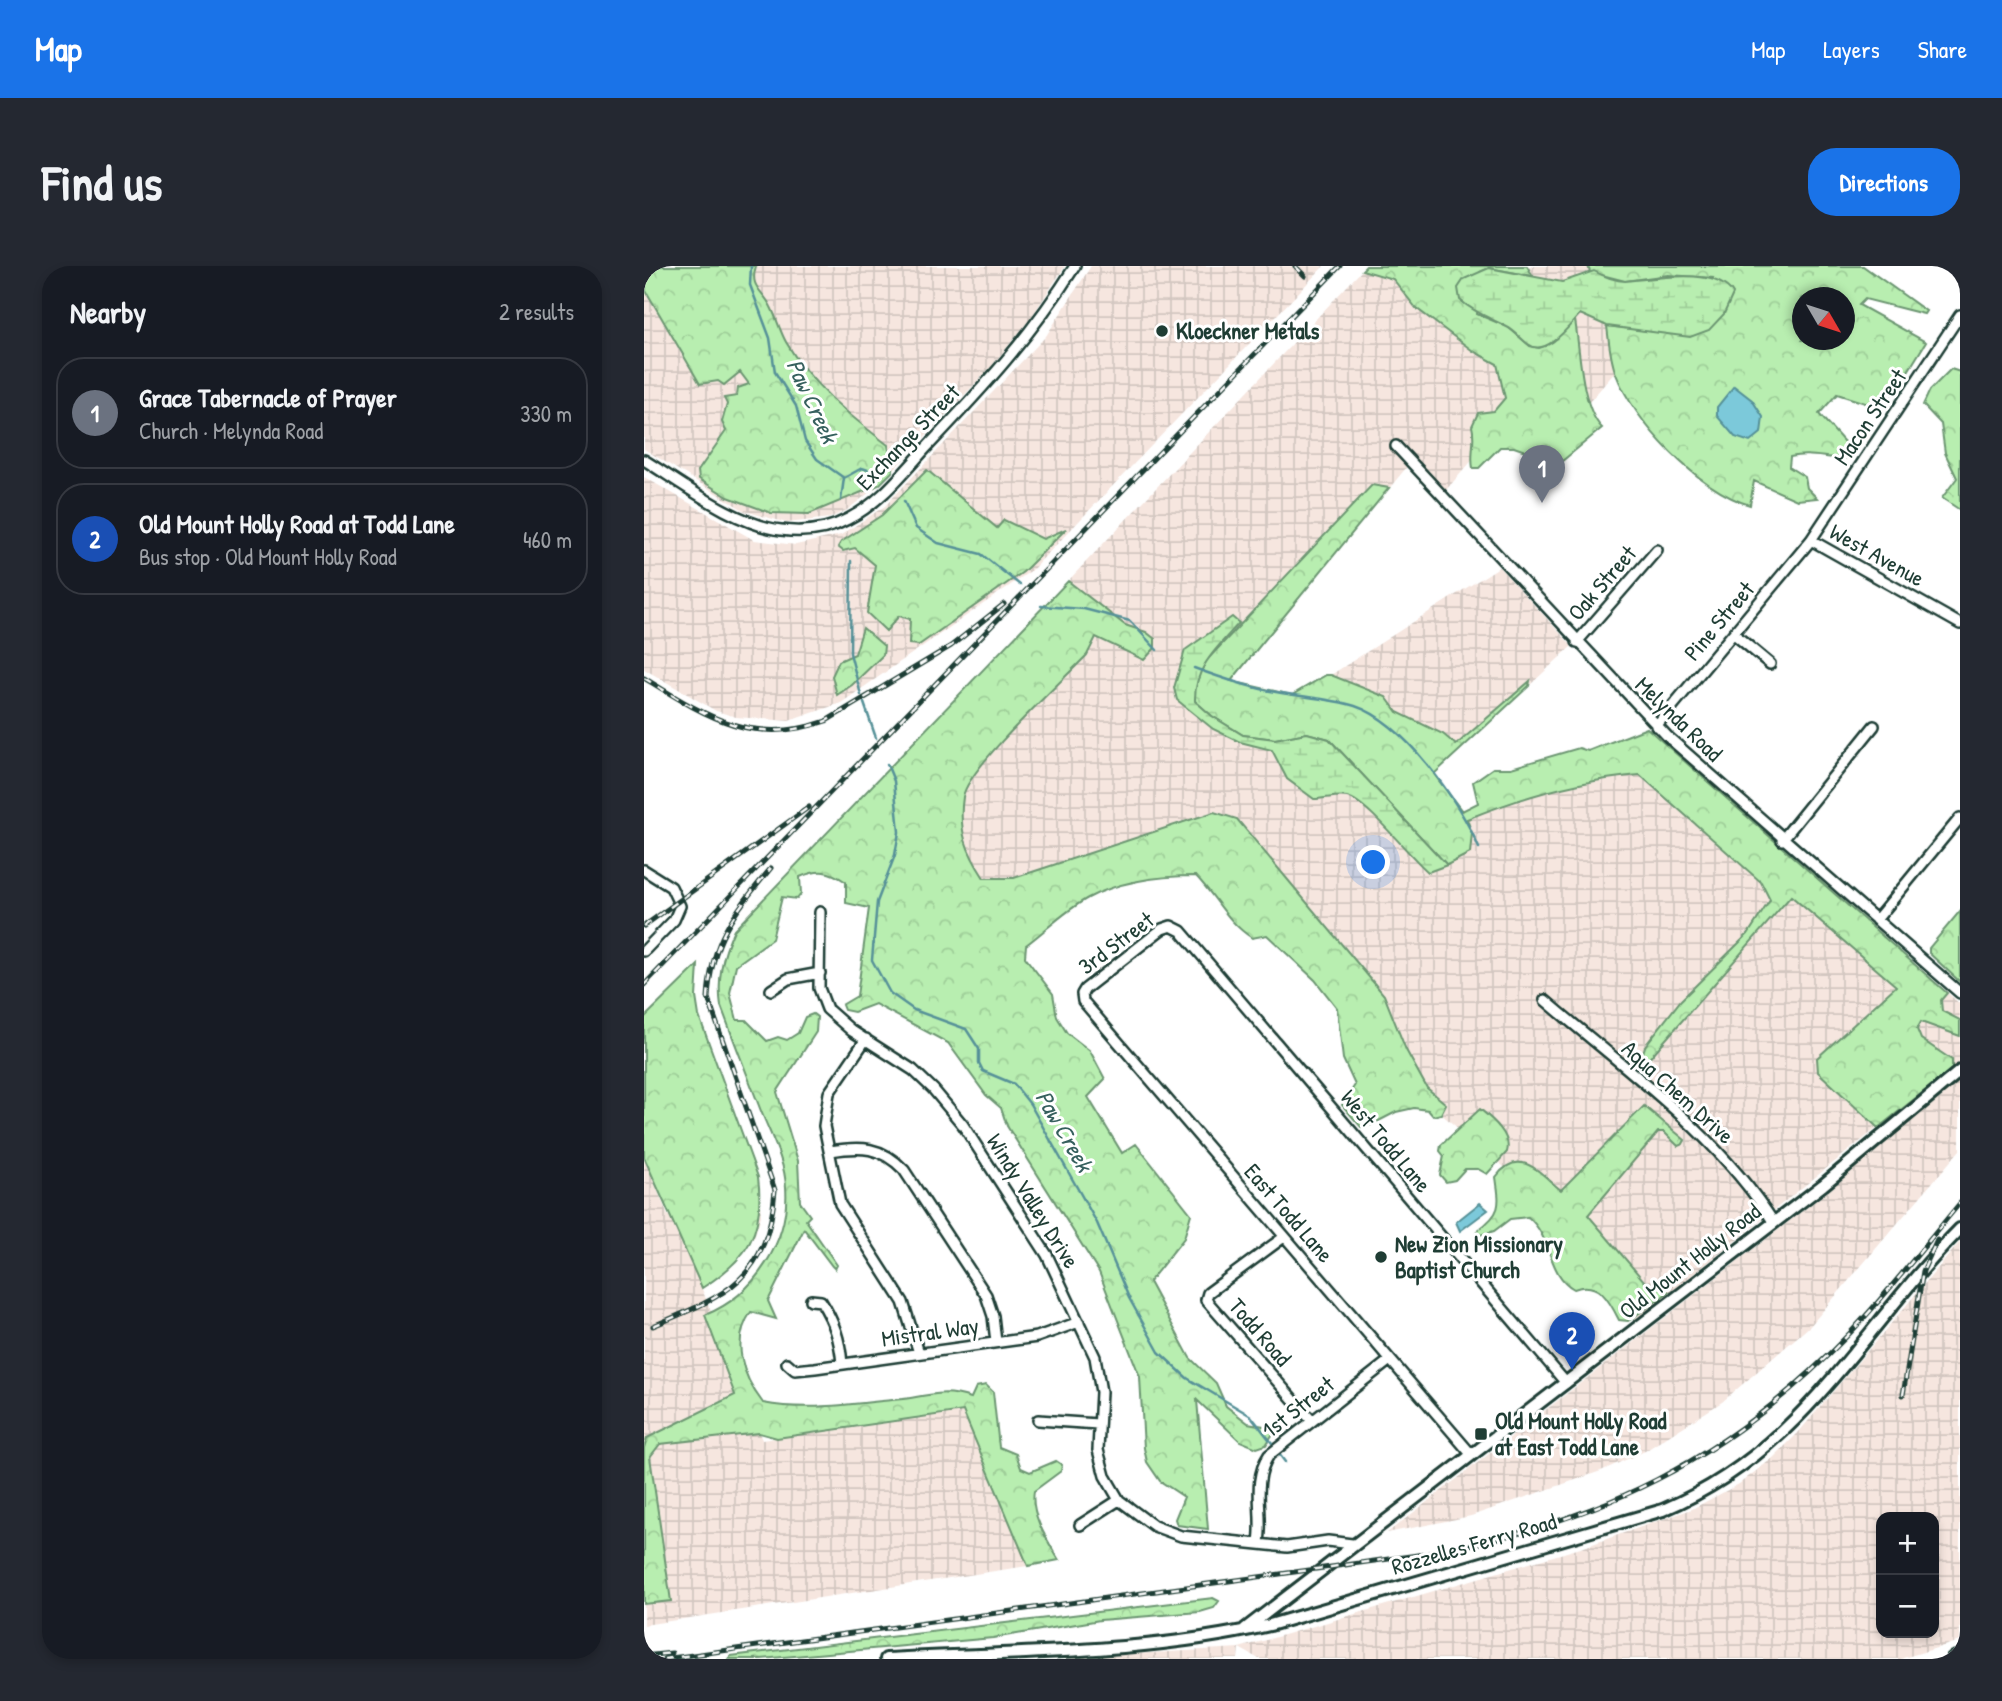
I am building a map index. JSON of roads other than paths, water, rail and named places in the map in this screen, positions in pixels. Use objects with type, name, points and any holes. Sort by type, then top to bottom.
[{"type":"highway","points":[[1954,1659],[1960,1658]]},
{"type":"street","name":"Exchange Street","points":[[644,460],[739,516],[764,527],[816,530],[849,519],[878,499],[995,376],[1028,337],[1076,266]]},
{"type":"street","name":"Macon Street","points":[[1811,540],[1960,315]]},
{"type":"street","name":"Melynda Road","points":[[1396,446],[1656,726],[1782,840],[1960,993]]},
{"type":"street","name":"West Avenue","points":[[1811,540],[1960,624]]},
{"type":"street","name":"Pine Street","points":[[1656,726],[1811,540]]},
{"type":"street","name":"Oak Street","points":[[1577,642],[1657,550]]},
{"type":"street","points":[[1734,634],[1770,664]]},
{"type":"street","points":[[1782,840],[1874,726]]},
{"type":"street","points":[[1876,920],[1960,818]]},
{"type":"street","points":[[644,870],[671,887],[679,901],[679,911],[674,920],[644,951]]},
{"type":"street","name":"Windy Valley Drive","points":[[820,912],[819,988],[827,1009],[913,1070],[963,1125],[1033,1231],[1079,1322],[1100,1373],[1098,1424],[1101,1464],[1119,1500],[1142,1519],[1167,1532],[1287,1547],[1328,1541],[1352,1544]]},
{"type":"street","name":"3rd Street","points":[[1082,994],[1162,929],[1174,926]]},
{"type":"street","name":"West Todd Lane","points":[[1174,926],[1181,930],[1566,1383]]},
{"type":"street","points":[[771,990],[788,979],[820,973]]},
{"type":"street","name":"East Todd Lane","points":[[1082,994],[1083,1001],[1098,1019],[1471,1454]]},
{"type":"street","name":"Aqua Chem Drive","points":[[1545,1000],[1718,1152],[1747,1184],[1774,1223]]},
{"type":"street","points":[[866,1039],[829,1093],[824,1126],[840,1204],[903,1302],[919,1353]]},
{"type":"street","name":"Old Mount Holly Road","points":[[1241,1632],[1352,1544],[1774,1223],[1960,1071]]},
{"type":"street","points":[[830,1151],[860,1146],[871,1148],[894,1160],[904,1170],[986,1295],[993,1316],[996,1342]]},
{"type":"street","name":"Rozzelles Ferry Road","points":[[886,1659],[1167,1642],[1241,1632],[1624,1522],[1684,1501],[1723,1480],[1767,1448],[1799,1417],[1960,1229]]},
{"type":"street","name":"Todd Road","points":[[1284,1237],[1208,1293],[1206,1300],[1312,1421]]},
{"type":"street","points":[[811,1300],[821,1301],[834,1322],[840,1341],[842,1364]]},
{"type":"street","name":"Mistral Way","points":[[787,1363],[795,1370],[1037,1337],[1079,1322]]},
{"type":"street","name":"1st Street","points":[[1259,1542],[1262,1518],[1258,1490],[1262,1465],[1274,1450],[1390,1360]]},
{"type":"street","points":[[1038,1420],[1098,1424]]},
{"type":"street","points":[[1080,1525],[1119,1500]]},
{"type":"water","points":[[1734,386],[1752,400],[1763,417],[1761,433],[1750,442],[1735,437],[1717,416],[1717,407]]},
{"type":"water","points":[[1480,1203],[1488,1210],[1460,1231],[1456,1222]]},
{"type":"waterway","name":"Paw Creek","points":[[751,266],[750,285],[770,338],[775,372],[796,406],[805,441],[817,459],[844,478]]},
{"type":"waterway","points":[[844,478],[862,468],[874,472]]},
{"type":"waterway","name":"Paw Creek","points":[[841,500],[844,478]]},
{"type":"waterway","points":[[904,501],[916,528],[938,543],[981,554],[1020,585]]},
{"type":"waterway","name":"Paw Creek","points":[[851,561],[850,653],[861,695]]},
{"type":"waterway","points":[[1041,606],[1084,609],[1130,621],[1157,650]]},
{"type":"waterway","points":[[1194,668],[1255,688],[1345,703],[1374,715],[1392,728],[1428,766],[1458,809],[1479,848]]},
{"type":"waterway","name":"Paw Creek","points":[[864,703],[876,738]]},
{"type":"waterway","name":"Paw Creek","points":[[887,764],[894,781],[899,832],[895,855],[877,902],[872,960],[890,993],[914,1010],[966,1029],[979,1049],[979,1063],[983,1071],[1014,1084],[1030,1104],[1097,1223],[1129,1298],[1159,1352],[1187,1378],[1251,1416],[1272,1443]]},
{"type":"waterway","name":"Paw Creek","points":[[1279,1454],[1285,1462]]},
{"type":"railway","points":[[1295,266],[1305,276]]},
{"type":"railway","points":[[644,985],[1340,266]]},
{"type":"railway","points":[[644,678],[688,704],[730,724],[775,731],[799,728],[826,721],[951,646],[1004,604]]},
{"type":"railway","points":[[644,926],[809,807]]},
{"type":"railway","points":[[653,1326],[703,1304],[740,1279],[753,1264],[764,1244],[771,1220],[775,1190],[708,998],[714,959],[727,927],[771,868]]},
{"type":"railway","points":[[664,1659],[1425,1554],[1488,1541],[1547,1524],[1603,1504],[1656,1480],[1707,1451],[1756,1417],[1804,1378],[1850,1333],[1960,1203]]},
{"type":"railway","points":[[1903,1395],[1923,1271],[1937,1240]]},
{"type":"railway","points":[[644,1656],[672,1653]]},
{"type":"place","name":"Kloeckner Metals","points":[[1162,331]]},
{"type":"place","name":"Grace Tabernacle of Prayer","points":[[1542,503]]},
{"type":"place","name":"New Zion Missionary Baptist Church","points":[[1381,1257]]},
{"type":"place","name":"Old Mount Holly Road at Todd Lane","points":[[1572,1370]]},
{"type":"place","name":"Old Mount Holly Road at East Todd Lane","points":[[1481,1434]]}]
